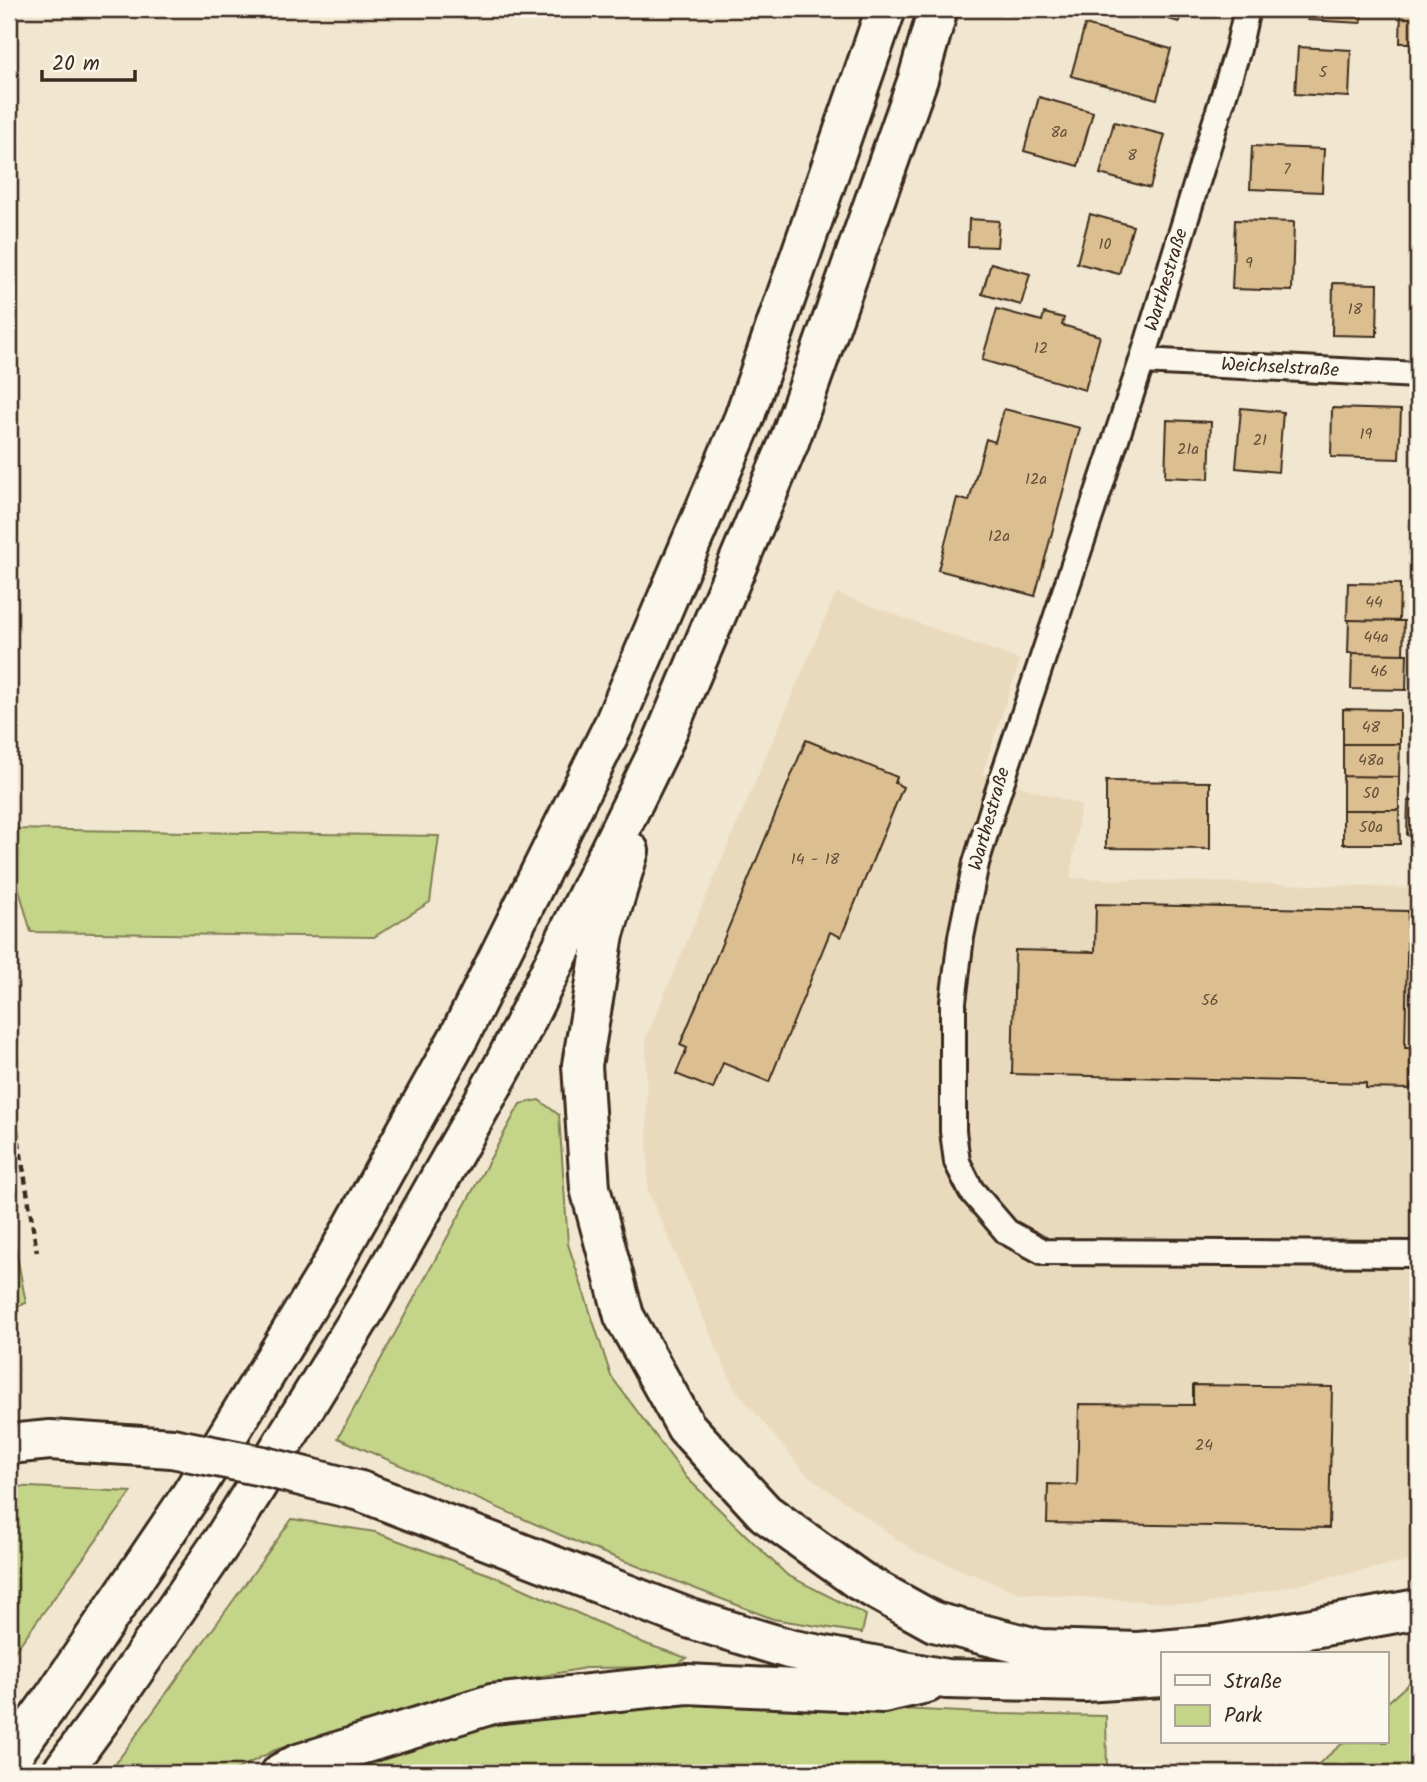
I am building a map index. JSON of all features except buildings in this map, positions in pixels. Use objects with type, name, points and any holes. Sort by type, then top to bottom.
[{"type":"highway","points":[[9,1759],[55,1696],[191,1495],[328,1272],[460,1035],[614,724],[744,418],[886,9]]},
{"type":"highway","points":[[61,1773],[225,1537],[371,1300],[504,1065],[662,744],[789,442],[918,79],[938,9]]},
{"type":"highway","points":[[662,744],[604,934],[582,1065],[590,1188],[624,1316],[686,1427],[765,1513],[860,1581],[934,1622],[1040,1649],[1138,1652],[1218,1645],[1418,1611]]},
{"type":"highway","points":[[9,1444],[50,1440],[172,1448],[262,1466],[359,1491],[688,1618],[789,1649],[946,1679],[1084,1682],[1161,1677]]},
{"type":"highway","points":[[1297,1652],[1333,1644],[1418,1611]]},
{"type":"highway","points":[[281,1773],[298,1764],[492,1704],[687,1684],[883,1693],[946,1679]]},
{"type":"street","name":"Warthestraße","points":[[1247,9],[1238,49],[1142,361],[1017,730],[976,863],[961,937],[953,1002],[953,1131],[957,1162],[971,1190],[1007,1232],[1044,1252],[1418,1254]]},
{"type":"street","name":"Weichselstraße","points":[[1142,361],[1418,375]]},
{"type":"path","points":[[9,1082],[37,1252]]},
{"type":"shaded area","points":[[836,593],[1020,660],[982,774],[1081,805],[1070,878],[1418,888],[1418,1559],[1200,1605],[1020,1593],[914,1551],[806,1474],[733,1386],[648,1191],[646,1037]]},
{"type":"green space","points":[[9,829],[439,836],[430,902],[374,937],[31,932],[9,854]]},
{"type":"green space","points":[[539,1100],[559,1115],[568,1244],[611,1376],[687,1478],[787,1575],[866,1615],[862,1633],[773,1619],[581,1544],[338,1438],[520,1104]]},
{"type":"green space","points":[[9,1214],[26,1303],[9,1309]]},
{"type":"green space","points":[[9,1486],[132,1492],[9,1659]]},
{"type":"green space","points":[[292,1519],[375,1532],[504,1580],[646,1644],[687,1658],[672,1667],[585,1668],[463,1691],[275,1750],[230,1773],[109,1773]]},
{"type":"green space","points":[[1418,1675],[1418,1773],[1414,1770],[1401,1773],[1308,1773],[1342,1744],[1388,1744],[1388,1702]]},
{"type":"green space","points":[[684,1698],[1000,1714],[1106,1716],[1107,1773],[330,1773],[485,1722]]}]
